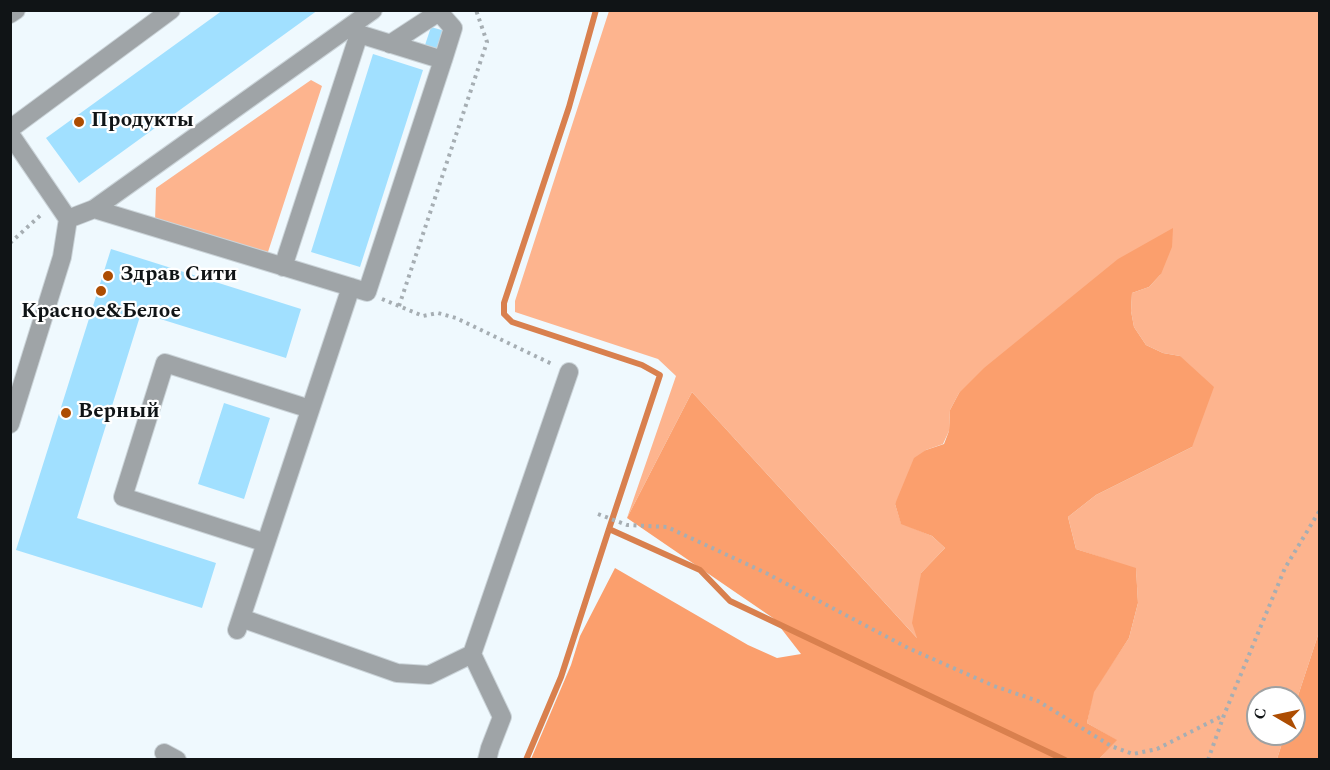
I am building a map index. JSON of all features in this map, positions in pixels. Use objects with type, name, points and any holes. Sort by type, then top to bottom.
[{"type":"lane","points":[[10,14],[16,10]]},
{"type":"lane","points":[[10,129],[171,10]]},
{"type":"lane","points":[[68,219],[94,209],[355,30],[373,10]]},
{"type":"lane","points":[[390,44],[439,12],[453,28],[359,289],[310,409],[239,624],[397,673],[429,675],[471,654],[568,372]]},
{"type":"lane","points":[[355,30],[390,44],[442,60]]},
{"type":"lane","points":[[283,267],[355,30]]},
{"type":"lane","points":[[10,134],[68,219],[62,257],[10,424]]},
{"type":"lane","points":[[94,209],[359,289]]},
{"type":"lane","points":[[266,543],[123,497],[165,363],[310,409]]},
{"type":"lane","points":[[471,654],[502,717],[487,759]]},
{"type":"path","points":[[399,306],[487,42],[476,10]]},
{"type":"path","points":[[10,243],[56,202]]},
{"type":"path","points":[[359,289],[423,316],[438,313],[456,318],[568,372]]},
{"type":"path","points":[[1209,759],[1224,715],[1285,568],[1320,510]]},
{"type":"path","points":[[598,514],[627,525],[668,527],[766,573],[908,648],[994,686],[1038,701],[1111,746],[1133,754],[1157,749],[1224,715]]},
{"type":"shaded area","points":[[609,11],[1319,11],[1319,632],[1301,686],[1246,686],[1246,746],[1281,746],[1277,759],[1099,759],[1116,740],[1087,723],[1093,692],[1129,638],[1138,603],[1136,569],[1076,549],[1068,517],[1096,495],[1192,447],[1180,356],[1163,353],[1146,345],[1134,327],[1131,311],[1132,293],[1149,287],[1161,274],[959,393],[950,410],[949,431],[943,444],[926,450],[895,504],[901,523],[932,536],[945,548],[921,573],[918,639],[692,392],[627,518],[676,376],[658,359],[515,312],[515,301]]},
{"type":"shaded area","points":[[311,80],[322,86],[267,255],[155,222],[156,188]]},
{"type":"shaded area","points":[[1173,228],[1172,247],[1161,274],[1149,287],[1132,293],[1131,311],[1134,327],[1146,345],[1163,353],[1180,356],[1214,387],[1192,447],[1096,495],[1068,517],[1076,549],[1136,568],[1138,603],[1129,638],[1094,692],[1087,723],[1117,740],[1099,759],[531,759],[571,665],[580,636],[615,568],[748,645],[777,658],[801,654],[773,618],[627,518],[692,392],[917,638],[912,623],[921,573],[945,548],[932,536],[901,524],[895,504],[914,458],[926,450],[944,444],[949,431],[950,410],[959,393],[984,368],[1118,259]]},
{"type":"shaded area","points":[[1319,632],[1319,759],[1277,759],[1281,746],[1306,746],[1306,686],[1301,686]]},
{"type":"building","points":[[223,10],[318,10],[79,183],[46,138]]},
{"type":"building","points":[[431,27],[445,31],[439,49],[425,45]]},
{"type":"building","points":[[373,54],[423,70],[360,267],[311,252]]},
{"type":"building","points":[[111,249],[301,309],[286,358],[141,313],[77,518],[216,563],[202,608],[16,550]]},
{"type":"building","points":[[224,403],[270,418],[244,499],[198,484]]},
{"type":"waterway","points":[[596,10],[569,107],[504,303],[504,314],[512,322],[642,365],[660,375],[609,529],[700,570],[730,601],[1065,760]]},
{"type":"waterway","points":[[526,760],[561,677],[609,529]]},
{"type":"place","name":"Продукты","points":[[79,122]]},
{"type":"place","name":"Здрав Сити","points":[[108,276]]},
{"type":"place","name":"Красное&Белое","points":[[101,291]]},
{"type":"place","name":"Верный","points":[[66,413]]}]
